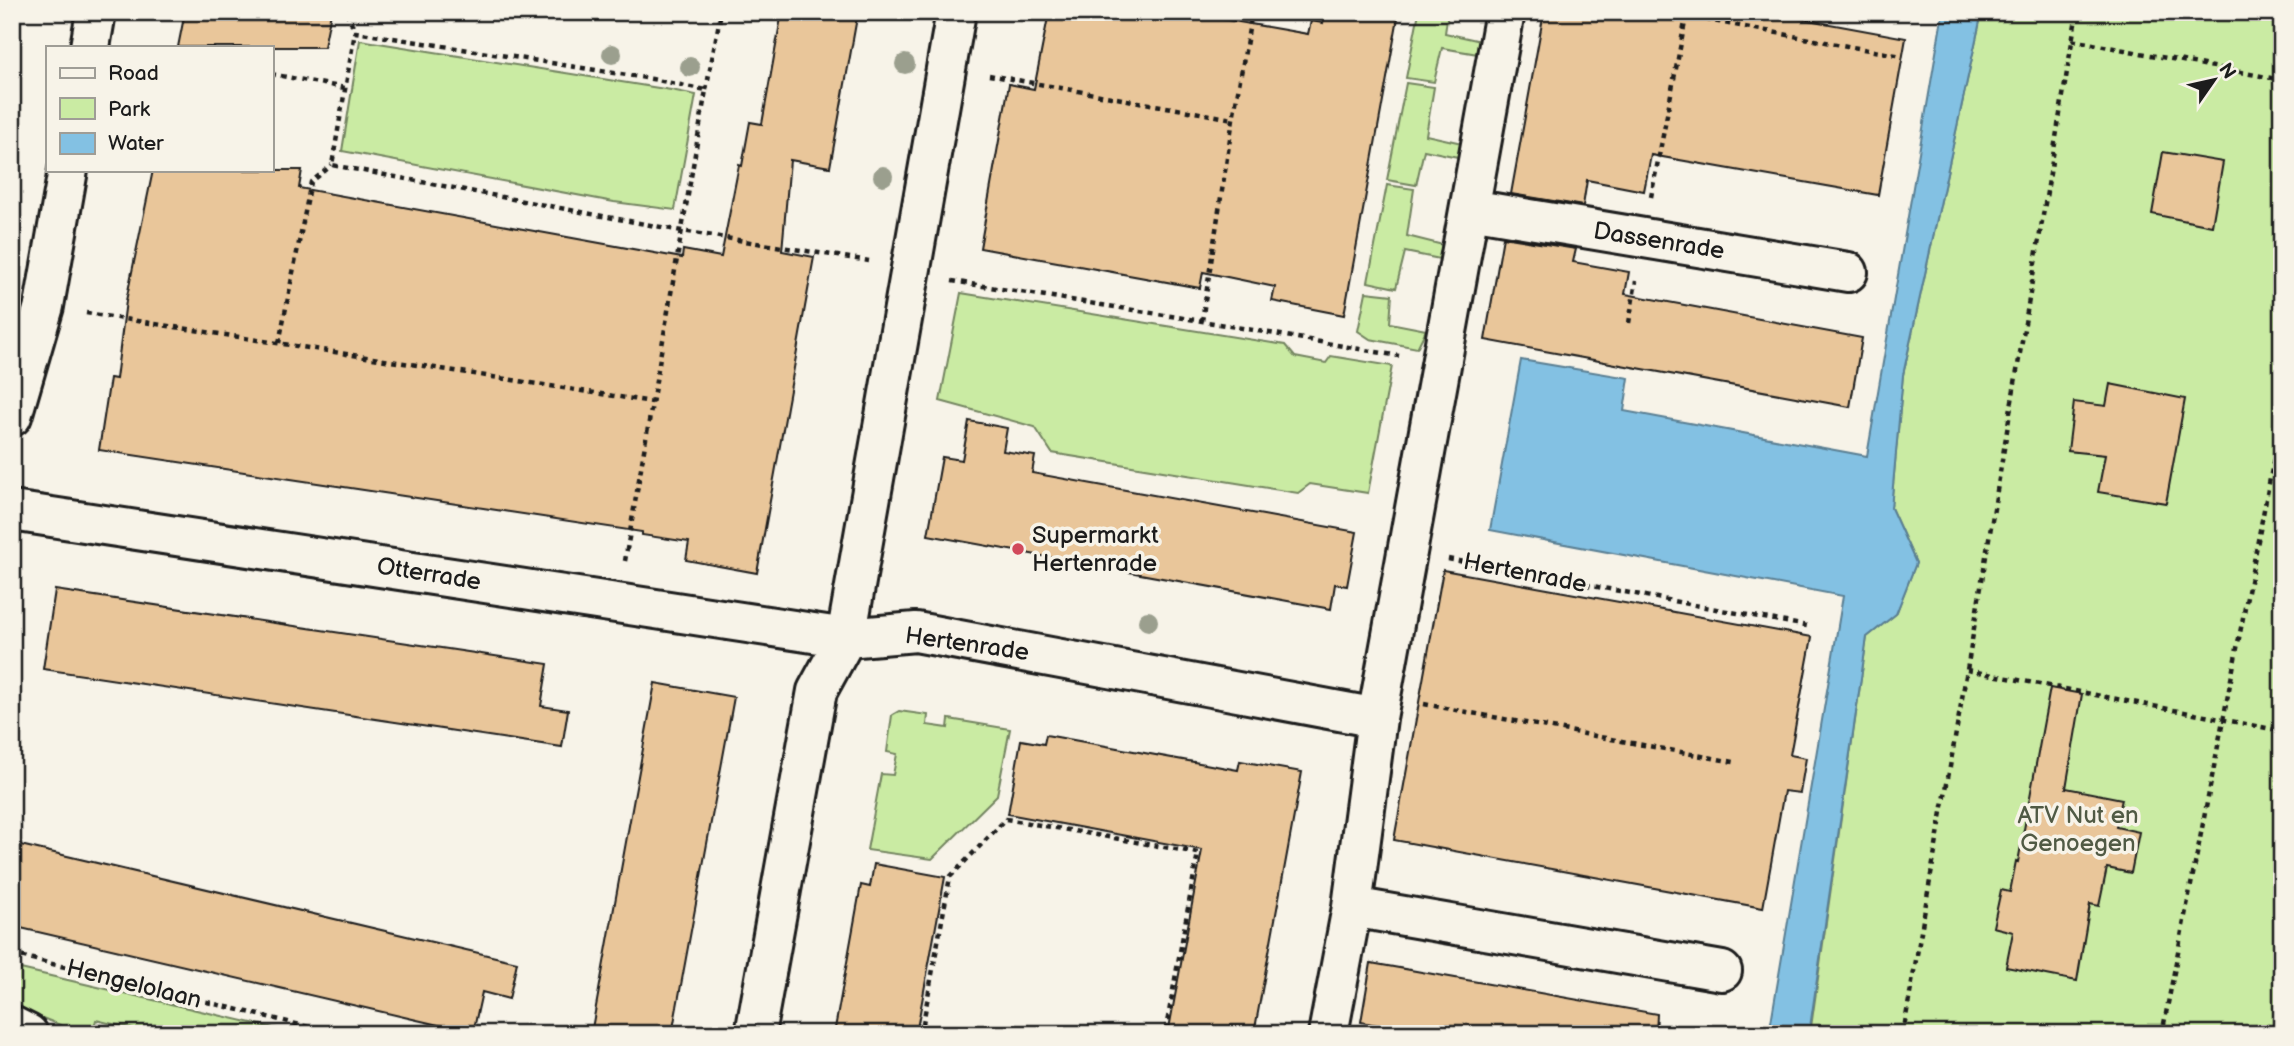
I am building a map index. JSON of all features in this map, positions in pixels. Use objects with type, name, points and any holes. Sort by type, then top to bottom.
[{"type":"street","points":[[90,46],[96,12]]},
{"type":"street","points":[[755,1034],[817,691],[846,638],[956,12]]},
{"type":"street","points":[[1328,1034],[1352,907],[1379,707],[1505,12]]},
{"type":"street","points":[[12,416],[44,306],[68,172]]},
{"type":"street","name":"Dassenrade","points":[[1469,209],[1848,272]]},
{"type":"street","name":"Otterrade","points":[[12,511],[846,638]]},
{"type":"street","name":"Hertenrade","points":[[846,638],[916,632],[1379,707]]},
{"type":"street","points":[[1352,907],[1722,971]]},
{"type":"street","points":[[12,1026],[28,1034]]},
{"type":"path","points":[[279,343],[311,182],[332,165],[355,32],[347,12]]},
{"type":"path","points":[[618,603],[721,12]]},
{"type":"path","points":[[1202,321],[1252,12]]},
{"type":"path","points":[[1903,1034],[2077,12]]},
{"type":"path","points":[[1643,239],[1687,14],[1901,56]]},
{"type":"path","points":[[355,32],[706,90]]},
{"type":"path","points":[[2072,40],[2282,80]]},
{"type":"path","points":[[946,68],[1233,119]]},
{"type":"path","points":[[273,74],[345,88]]},
{"type":"path","points":[[332,165],[682,231],[1441,364]]},
{"type":"path","points":[[44,306],[652,402]]},
{"type":"path","points":[[2162,1034],[2282,417]]},
{"type":"path","name":"Hertenrade","points":[[1409,552],[1807,626]]},
{"type":"path","points":[[1967,670],[2282,731]]},
{"type":"path","points":[[1379,707],[1734,762]]},
{"type":"path","points":[[921,1034],[950,877],[1006,819],[1199,853],[1165,1034]]},
{"type":"path","name":"Hengelolaan","points":[[12,954],[337,1034]]},
{"type":"green space","points":[[1419,12],[1448,12],[1445,33],[1481,41],[1478,54],[1442,48],[1434,82],[1406,78]]},
{"type":"green space","name":"ATV Nut en Genoegen","points":[[1982,12],[2282,12],[2282,1034],[1810,1034],[1867,637],[1896,614],[1916,563],[1891,508],[1903,375]]},
{"type":"green space","points":[[360,40],[696,95],[675,210],[614,202],[342,151]]},
{"type":"green space","points":[[1406,83],[1434,87],[1426,135],[1462,143],[1458,157],[1424,150],[1416,185],[1387,180]]},
{"type":"green space","points":[[1387,185],[1414,189],[1407,236],[1443,245],[1440,259],[1405,252],[1396,288],[1368,282]]},
{"type":"green space","points":[[1366,292],[1392,295],[1390,323],[1426,330],[1417,348],[1370,339],[1358,331]]},
{"type":"green space","points":[[961,293],[1285,345],[1295,357],[1326,363],[1331,356],[1392,366],[1368,493],[1310,484],[1298,493],[1052,453],[1035,427],[940,401]]},
{"type":"green space","points":[[899,711],[928,715],[927,725],[948,728],[949,719],[1010,729],[997,795],[932,859],[867,850],[881,774],[893,775],[897,754],[887,752],[892,715]]},
{"type":"green space","points":[[12,967],[299,1034],[154,1034],[96,1020],[92,1034],[83,1034],[12,1006]]},
{"type":"water","points":[[1943,12],[1982,12],[1903,375],[1891,508],[1916,563],[1896,614],[1867,637],[1809,1034],[1769,1034],[1843,596],[1490,530],[1521,360],[1629,378],[1624,411],[1867,456]]},
{"type":"building","points":[[185,12],[331,12],[324,47],[178,46]]},
{"type":"building","points":[[782,12],[858,12],[830,167],[790,160],[782,251],[814,257],[757,573],[686,560],[689,542],[642,535],[642,532],[99,450],[110,378],[116,379],[126,301],[153,172],[302,170],[299,188],[682,258],[683,250],[721,257],[750,122],[762,124]]},
{"type":"building","points":[[1049,12],[1217,12],[1216,18],[1308,34],[1311,21],[1323,23],[1325,12],[1399,12],[1344,315],[1272,301],[1275,287],[1203,272],[1200,288],[980,248],[1009,84],[1034,89]]},
{"type":"building","points":[[1544,12],[1765,12],[1906,38],[1878,195],[1651,155],[1644,191],[1587,180],[1583,206],[1511,194]]},
{"type":"building","points":[[2163,152],[2223,162],[2212,226],[2152,214]]},
{"type":"building","points":[[1503,237],[1576,249],[1573,262],[1629,272],[1625,294],[1862,338],[1850,407],[1485,340]]},
{"type":"building","points":[[2110,384],[2185,399],[2166,503],[2098,492],[2105,455],[2068,451],[2074,402],[2106,406]]},
{"type":"building","points":[[969,421],[1007,428],[1003,451],[1035,456],[1032,473],[1357,532],[1347,586],[1335,584],[1331,609],[928,535],[942,457],[962,460]]},
{"type":"building","points":[[1443,570],[1812,637],[1790,755],[1806,758],[1800,793],[1784,791],[1763,908],[1394,840]]},
{"type":"building","points":[[55,590],[548,664],[541,706],[568,710],[562,747],[43,669]]},
{"type":"building","points":[[655,683],[734,697],[672,1034],[591,1034]]},
{"type":"building","points":[[2050,688],[2082,694],[2066,788],[2122,799],[2116,827],[2139,832],[2131,873],[2107,868],[2099,906],[2090,904],[2077,981],[2006,967],[2013,932],[1993,927],[2001,890],[2010,892],[2016,861],[2018,862]]},
{"type":"building","points":[[1046,735],[1238,770],[1240,761],[1302,772],[1254,1034],[1168,1034],[1202,850],[1008,814],[1021,740],[1044,744]]},
{"type":"building","points":[[12,843],[517,962],[509,999],[482,992],[473,1033],[12,926]]},
{"type":"building","points":[[874,864],[945,877],[916,1034],[834,1034],[861,885],[870,887]]},
{"type":"building","points":[[1371,963],[1657,1014],[1656,1034],[1425,1034],[1361,1022]]},
{"type":"place","name":"Supermarkt Hertenrade","points":[[1018,549]]}]
